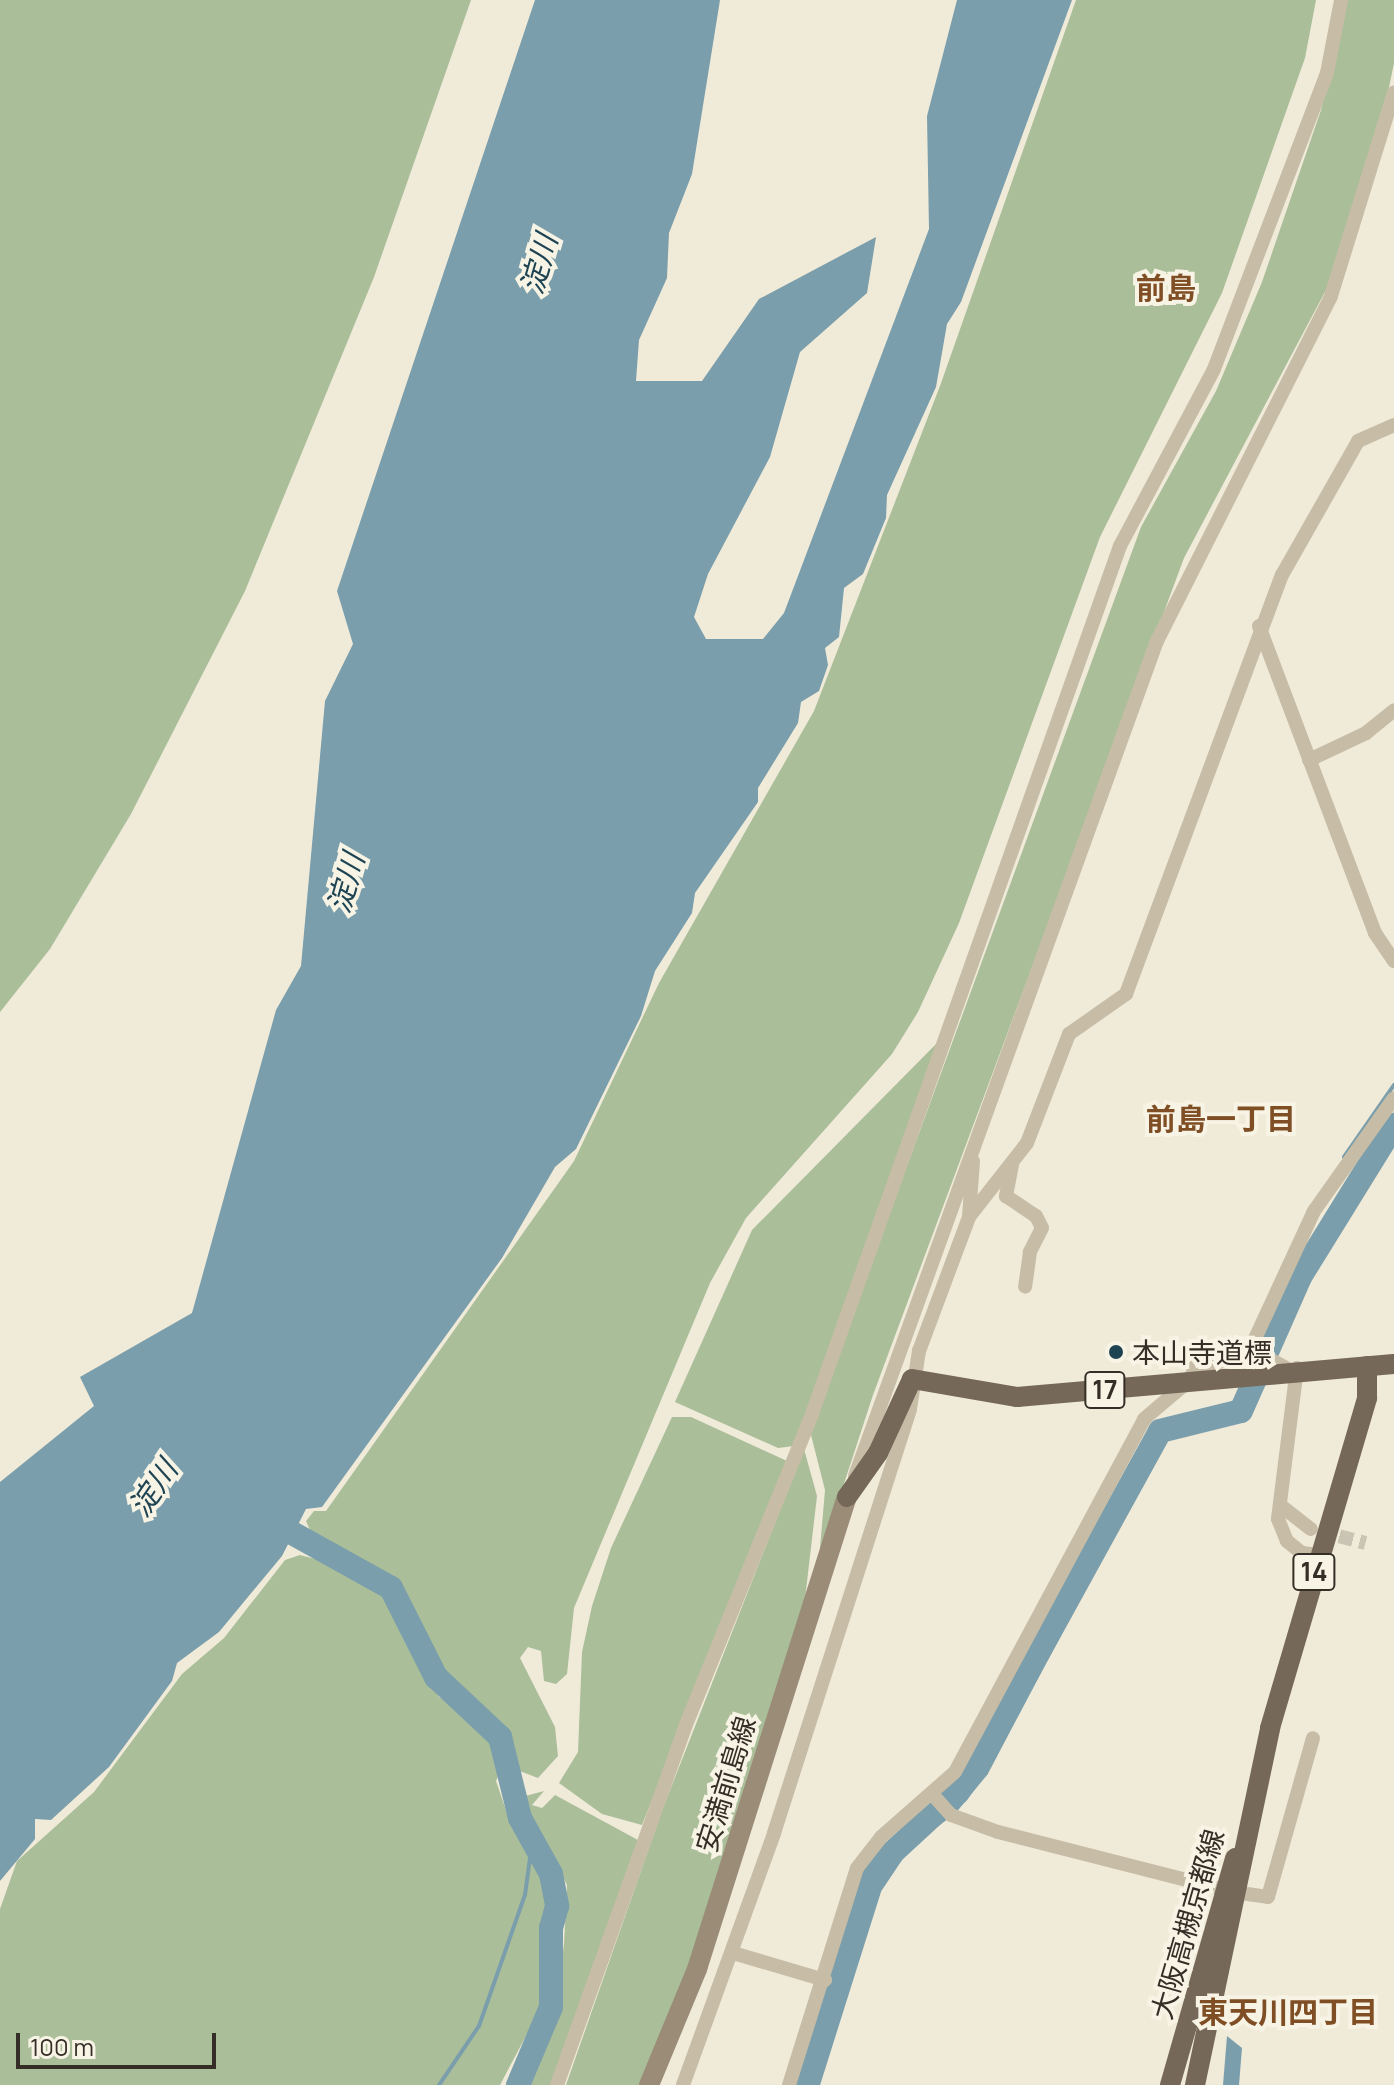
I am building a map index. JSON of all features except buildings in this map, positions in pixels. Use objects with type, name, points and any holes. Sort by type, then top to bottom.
[{"type":"main road","name":"17","points":[[912,1379],[1017,1397],[1293,1368],[1394,1364]]},
{"type":"main road","name":"大阪高槻京都線","points":[[1195,2085],[1232,1892],[1319,1555],[1367,1398],[1367,1366]]},
{"type":"main road","points":[[847,1497],[878,1453],[912,1379]]},
{"type":"main road","name":"安満前島線","points":[[649,2085],[697,1969],[847,1497]]},
{"type":"main road","name":"大阪高槻京都線","points":[[1170,2085],[1232,1892]]},
{"type":"street","points":[[557,2085],[685,1727],[813,1411],[1120,546],[1214,369],[1327,73],[1341,0]]},
{"type":"street","points":[[847,1497],[1157,641],[1331,296],[1394,93]]},
{"type":"street","points":[[969,1217],[1036,1126],[1069,1034],[1126,994],[1259,626],[1358,441],[1394,425]]},
{"type":"street","points":[[1259,626],[1375,933],[1394,961]]},
{"type":"street","points":[[1309,760],[1366,733],[1394,710]]},
{"type":"street","points":[[789,2085],[825,1980],[857,1868],[881,1837],[933,1795],[974,1741],[1144,1419],[1190,1380],[1200,1365],[1237,1360],[1251,1349],[1282,1270],[1314,1211],[1394,1098]]},
{"type":"street","points":[[683,2085],[733,1953],[910,1409],[912,1379],[969,1217],[972,1153]]},
{"type":"street","points":[[1013,1161],[1006,1196],[1036,1216],[1042,1228],[1030,1252],[1025,1287]]},
{"type":"street","points":[[1251,1349],[1293,1368],[1280,1505],[1287,1541],[1302,1553],[1319,1555]]},
{"type":"street","points":[[1280,1505],[1311,1529]]},
{"type":"street","points":[[933,1795],[951,1815],[1132,1870],[1268,1897],[1313,1738]]},
{"type":"street","points":[[733,1953],[825,1980]]},
{"type":"green space","points":[[0,0],[471,0],[374,277],[245,591],[131,814],[50,949],[0,1012]]},
{"type":"green space","points":[[1076,0],[1316,0],[1305,58],[1222,293],[1100,537],[959,923],[918,1012],[892,1054],[746,1218],[710,1283],[574,1608],[567,1674],[556,1684],[544,1681],[541,1651],[528,1647],[520,1658],[555,1727],[558,1756],[538,1778],[517,1770],[512,1739],[441,1673],[407,1598],[384,1573],[313,1537],[306,1521],[314,1511],[326,1511],[574,1161],[659,983],[814,711],[940,386]]},
{"type":"green space","points":[[1347,0],[1394,0],[1394,63],[1381,126],[1327,288],[1184,558],[873,1395],[819,1560],[825,1490],[810,1431],[1141,527],[1216,391],[1262,282],[1321,110]]},
{"type":"green space","points":[[939,1041],[794,1446],[778,1448],[675,1402],[752,1230]]},
{"type":"green space","points":[[672,1417],[691,1417],[787,1461],[642,1825],[602,1814],[559,1783],[578,1752],[582,1652],[592,1606],[611,1548]]},
{"type":"green space","points":[[804,1449],[817,1496],[805,1599],[692,1959],[642,2085],[566,2085],[663,1808]]},
{"type":"green space","points":[[300,1555],[338,1565],[379,1587],[417,1641],[423,1671],[439,1697],[478,1717],[491,1734],[504,1762],[496,1781],[511,1825],[539,1859],[555,1896],[544,1929],[546,1998],[500,2085],[0,2085],[0,1909],[17,1861],[94,1792],[182,1674],[224,1638],[285,1560]]},
{"type":"green space","points":[[544,1791],[532,1805],[542,1808],[555,1795],[638,1840],[551,2085],[526,2085],[556,2007],[564,1944],[567,1885],[542,1835],[518,1810],[518,1798]]},
{"type":"water","name":"淀川","points":[[535,0],[720,0],[692,174],[669,233],[667,278],[639,340],[636,381],[702,381],[759,299],[876,237],[867,293],[800,352],[770,457],[708,574],[694,617],[706,639],[763,639],[784,613],[929,229],[927,116],[957,0],[1072,0],[961,302],[947,324],[936,387],[887,495],[886,518],[863,574],[844,588],[839,637],[825,648],[828,665],[819,691],[801,702],[798,723],[758,788],[758,802],[695,893],[692,913],[655,971],[641,1016],[576,1149],[555,1167],[502,1258],[322,1507],[306,1509],[282,1556],[219,1632],[177,1663],[172,1681],[109,1767],[51,1820],[35,1819],[35,1839],[0,1881],[0,1482],[94,1406],[80,1377],[192,1313],[276,1010],[301,966],[325,701],[353,644],[337,591]]},
{"type":"water","points":[[1227,2036],[1242,2048],[1239,2085],[1223,2085]]},
{"type":"waterway","points":[[1344,1157],[1394,1085]]},
{"type":"waterway","points":[[806,2085],[867,1886],[880,1864],[958,1792],[976,1766],[1160,1431],[1241,1411],[1300,1277],[1394,1125]]},
{"type":"waterway","points":[[267,1519],[391,1588],[436,1677],[500,1737],[520,1818],[551,1874],[557,1906],[551,1928],[551,2007],[518,2085]]},
{"type":"waterway","points":[[954,1812],[986,1773],[1090,1576]]},
{"type":"waterway","points":[[818,2085],[879,1891],[909,1846],[947,1817]]},
{"type":"waterway","points":[[439,2085],[479,2026],[525,1895],[533,1836]]},
{"type":"tunnel","points":[[1319,1531],[1365,1543]]},
{"type":"place","name":"本山寺道標","points":[[1116,1352]]},
{"type":"district","name":"前島","points":[[1166,288]]},
{"type":"district","name":"前島一丁目","points":[[1221,1119]]},
{"type":"district","name":"東天川四丁目","points":[[1288,2012]]}]
